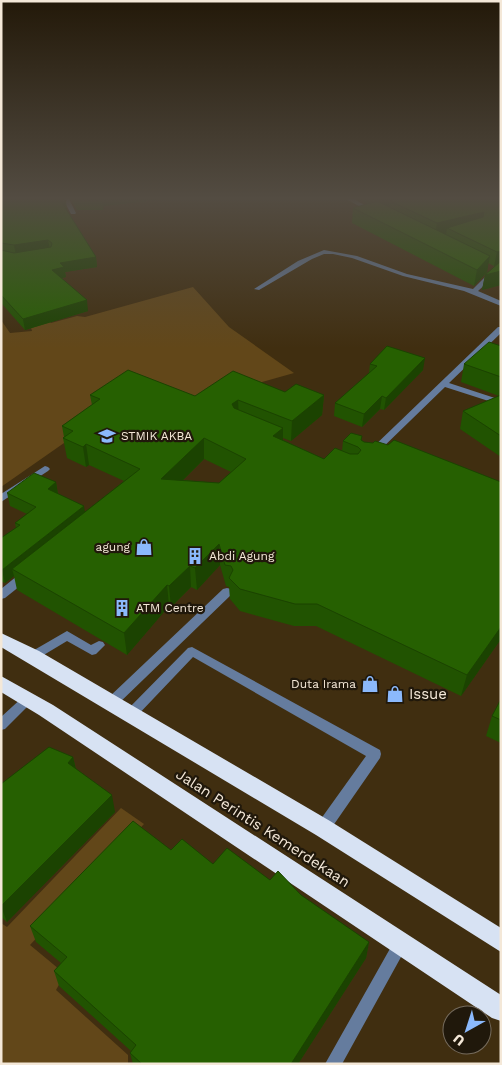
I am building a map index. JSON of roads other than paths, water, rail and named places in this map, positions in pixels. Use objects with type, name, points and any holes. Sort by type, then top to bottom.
[{"type":"highway","name":"Jalan Perintis Kemerdekaan","points":[[1,639],[112,702],[130,715],[323,828],[501,941]]},
{"type":"highway","name":"Jalan Perintis Kemerdekaan","points":[[1,683],[402,942],[501,1009]]},
{"type":"street","points":[[257,289],[313,256],[324,252],[346,256],[407,275],[474,292],[501,304]]},
{"type":"street","points":[[486,267],[498,269]]},
{"type":"street","points":[[474,292],[498,269]]},
{"type":"street","points":[[365,459],[501,329]]},
{"type":"street","points":[[444,384],[501,403]]},
{"type":"street","points":[[1,499],[45,469]]},
{"type":"street","points":[[1,595],[32,570]]},
{"type":"street","points":[[112,702],[227,592]]},
{"type":"street","points":[[33,656],[67,636],[92,651],[99,644]]},
{"type":"street","points":[[130,715],[192,651],[375,754],[323,828]]},
{"type":"street","points":[[1,726],[28,699]]},
{"type":"street","points":[[332,1064],[402,942]]},
{"type":"place","name":"STMIK AKBA","points":[[107,436]]},
{"type":"place","name":"agung","points":[[144,547]]},
{"type":"place","name":"Abdi Agung","points":[[195,556]]},
{"type":"place","name":"ATM Centre","points":[[122,608]]},
{"type":"place","name":"Duta Irama","points":[[370,684]]},
{"type":"place","name":"Issue","points":[[395,694]]}]
